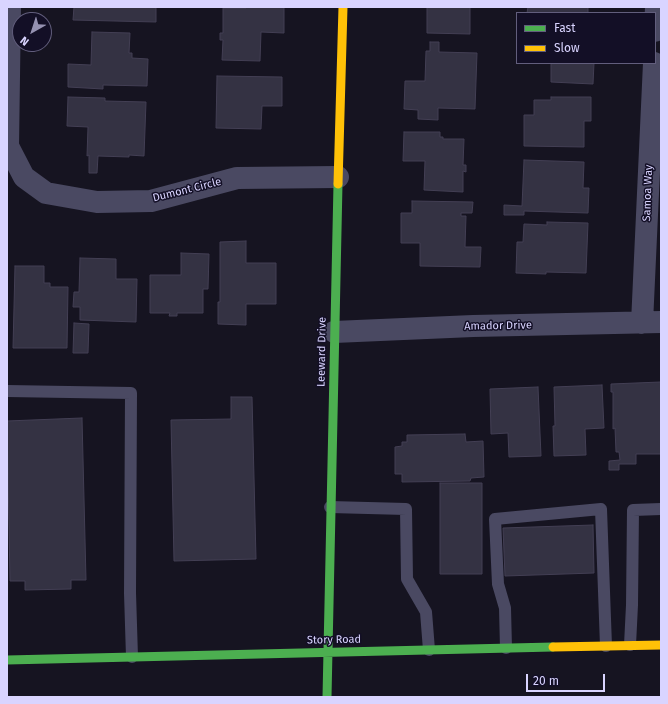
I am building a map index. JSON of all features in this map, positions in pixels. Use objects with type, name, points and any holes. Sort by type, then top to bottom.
[{"type":"street","name":"Dumont Circle","points":[[10,7],[8,146],[24,177],[46,193],[97,202],[151,200],[237,178],[338,177]]},
{"type":"street","name":"Leeward Drive","points":[[327,697],[334,332],[343,7]]},
{"type":"street","name":"Samoa Way","points":[[652,323],[654,64]]},
{"type":"street","name":"Amador Drive","points":[[334,332],[474,326],[652,323]]},
{"type":"street","name":"Story Road","points":[[7,660],[661,645]]},
{"type":"lane","points":[[7,391],[131,393],[130,593],[132,657]]},
{"type":"lane","points":[[330,508],[406,509],[407,579],[426,612],[429,650]]},
{"type":"lane","points":[[506,648],[505,608],[498,584],[495,519],[601,509],[606,646]]},
{"type":"lane","points":[[630,645],[633,510],[661,509]]},
{"type":"building","points":[[74,7],[156,7],[156,22],[73,20]]},
{"type":"building","points":[[284,7],[284,33],[261,32],[260,61],[222,60],[223,40],[220,40],[220,33],[223,33],[223,8]]},
{"type":"building","points":[[427,7],[470,7],[470,34],[427,33]]},
{"type":"building","points":[[528,7],[588,7],[588,12],[527,12]]},
{"type":"building","points":[[92,32],[130,33],[129,53],[132,53],[132,58],[148,59],[147,86],[103,85],[103,89],[68,87],[68,64],[91,65]]},
{"type":"building","points":[[430,42],[439,42],[439,52],[477,53],[475,109],[438,108],[438,120],[418,119],[418,110],[404,109],[405,81],[425,81],[426,51],[430,51]]},
{"type":"building","points":[[551,64],[594,64],[593,84],[551,82]]},
{"type":"building","points":[[217,76],[282,77],[282,106],[262,106],[261,129],[216,128]]},
{"type":"building","points":[[68,97],[105,98],[105,101],[146,102],[144,156],[98,156],[97,173],[89,173],[89,155],[87,156],[88,127],[67,126]]},
{"type":"building","points":[[551,97],[591,97],[591,121],[584,121],[584,147],[524,146],[524,115],[534,115],[534,100],[551,100]]},
{"type":"building","points":[[404,132],[440,132],[440,137],[443,137],[443,139],[464,139],[463,165],[466,165],[466,172],[463,171],[463,192],[424,190],[425,161],[403,161]]},
{"type":"building","points":[[524,160],[584,162],[583,188],[589,188],[588,213],[524,211],[524,215],[504,215],[504,205],[522,206]]},
{"type":"building","points":[[412,201],[473,202],[472,213],[461,213],[461,216],[466,216],[465,247],[481,247],[480,267],[420,266],[420,243],[401,243],[401,213],[412,213]]},
{"type":"building","points":[[547,222],[588,223],[586,273],[516,273],[517,242],[523,242],[524,224],[547,225]]},
{"type":"building","points":[[246,241],[246,263],[276,263],[276,304],[246,304],[246,325],[218,324],[218,302],[220,302],[220,242]]},
{"type":"building","points":[[181,253],[209,254],[208,289],[203,289],[203,313],[177,313],[177,316],[169,316],[170,313],[150,313],[150,275],[181,275]]},
{"type":"building","points":[[80,258],[116,259],[116,279],[137,279],[136,322],[80,320],[80,307],[73,307],[74,292],[79,292]]},
{"type":"building","points":[[15,266],[44,266],[44,283],[50,283],[50,287],[68,287],[67,348],[13,348]]},
{"type":"building","points":[[74,323],[89,324],[88,353],[73,353]]},
{"type":"building","points":[[661,382],[661,454],[636,454],[636,464],[619,464],[619,470],[609,470],[609,461],[620,460],[619,452],[616,452],[615,428],[613,429],[613,392],[611,392],[611,384]]},
{"type":"building","points":[[602,385],[604,428],[585,429],[586,455],[554,456],[554,387]]},
{"type":"building","points":[[538,387],[541,456],[509,457],[508,433],[491,434],[490,389]]},
{"type":"building","points":[[231,397],[252,397],[256,559],[174,561],[171,420],[231,419]]},
{"type":"building","points":[[82,418],[86,580],[71,580],[71,589],[25,590],[25,581],[10,581],[7,421]]},
{"type":"building","points":[[465,434],[466,442],[483,441],[484,477],[471,478],[470,481],[402,482],[402,474],[395,474],[395,447],[402,446],[402,442],[407,442],[407,435]]},
{"type":"building","points":[[440,483],[482,483],[482,574],[440,574]]},
{"type":"building","points":[[593,525],[594,573],[505,576],[503,528]]},
{"type":"traffic: fast","points":[[327,697],[338,184]]},
{"type":"traffic: fast","points":[[7,660],[553,647]]},
{"type":"traffic: slow","points":[[338,184],[343,7]]},
{"type":"traffic: slow","points":[[553,647],[661,645]]}]
